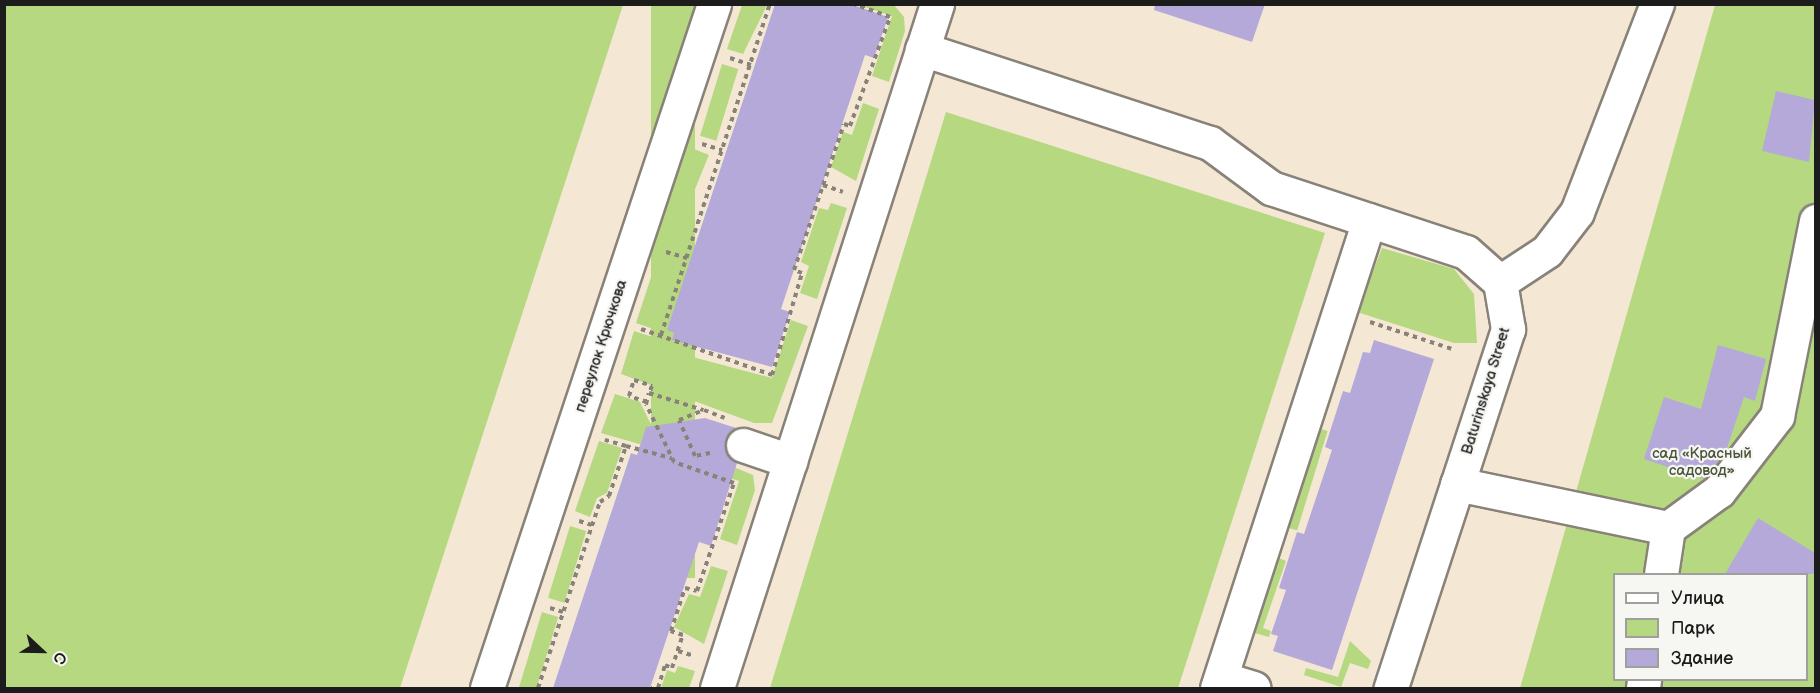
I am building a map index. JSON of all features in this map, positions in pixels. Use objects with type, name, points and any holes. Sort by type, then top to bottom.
[{"type":"street","name":"переулок Крючкова","points":[[487,688],[714,4]]},
{"type":"street","points":[[717,688],[937,4]]},
{"type":"street","points":[[922,49],[1210,143],[1227,151],[1254,178],[1466,252],[1500,282],[1547,251],[1577,212],[1657,4]]},
{"type":"street","points":[[1254,688],[1219,683],[1369,220]]},
{"type":"street","points":[[1661,573],[1668,528],[1719,491],[1777,416],[1815,221]]},
{"type":"street","name":"Baturinskaya Street","points":[[1391,688],[1508,329],[1500,282]]},
{"type":"street","points":[[732,441],[790,461]]},
{"type":"street","points":[[1457,484],[1668,528]]},
{"type":"path","points":[[661,335],[770,4]]},
{"type":"path","points":[[632,326],[771,375],[802,273],[795,270],[798,260],[844,124],[850,126],[890,16],[854,4]]},
{"type":"path","points":[[721,55],[751,64]]},
{"type":"path","points":[[693,141],[722,150]]},
{"type":"path","points":[[657,249],[687,258]]},
{"type":"path","points":[[1362,320],[1452,349]]},
{"type":"path","points":[[647,402],[629,396],[634,380],[651,386],[647,402],[671,458]]},
{"type":"path","points":[[649,393],[704,410],[732,441],[695,456],[679,420],[704,410]]},
{"type":"path","points":[[596,436],[671,458],[734,483],[698,591],[685,588],[671,631],[683,635],[672,668],[665,665],[658,688]]},
{"type":"path","points":[[538,688],[600,502],[609,496],[626,446]]},
{"type":"green space","points":[[4,5],[623,5],[400,688],[5,688]]},
{"type":"green space","points":[[651,5],[695,5],[695,578],[651,578]]},
{"type":"green space","points":[[742,5],[767,5],[743,54],[727,49]]},
{"type":"green space","points":[[859,5],[894,5],[904,17],[905,31],[889,82],[872,76],[892,16]]},
{"type":"green space","name":"сад «Красный садовод»","points":[[1715,5],[1815,5],[1815,688],[1520,688]]},
{"type":"green space","points":[[722,64],[738,69],[716,141],[700,136]]},
{"type":"green space","points":[[863,103],[879,109],[856,181],[831,167],[843,132],[852,135]]},
{"type":"green space","points":[[946,112],[1325,233],[1178,688],[770,688]]},
{"type":"green space","points":[[694,149],[709,155],[672,246],[657,240]]},
{"type":"green space","points":[[831,203],[847,208],[817,299],[800,293],[809,266],[801,262],[819,208],[828,210]]},
{"type":"green space","points":[[1382,248],[1454,269],[1474,294],[1477,343],[1454,343],[1357,312]]},
{"type":"green space","points":[[658,256],[674,262],[668,281],[672,290],[659,331],[636,323]]},
{"type":"green space","points":[[791,320],[808,326],[772,423],[754,423],[621,374],[634,331],[665,341],[670,351],[772,378]]},
{"type":"green space","points":[[615,394],[640,402],[664,451],[601,433]]},
{"type":"green space","points":[[654,398],[693,411],[675,419],[693,455],[707,456],[753,475],[755,490],[737,545],[720,539],[739,481],[678,461],[651,406]]},
{"type":"green space","points":[[1318,428],[1328,431],[1297,530],[1288,527]]},
{"type":"green space","points":[[599,441],[622,448],[607,493],[597,498],[590,517],[575,511]]},
{"type":"green space","points":[[570,526],[586,531],[564,603],[548,598]]},
{"type":"green space","points":[[1276,557],[1286,561],[1263,628],[1271,631],[1269,637],[1251,632]]},
{"type":"green space","points":[[711,566],[728,571],[704,644],[674,627],[689,594],[700,597]]},
{"type":"green space","points":[[542,612],[558,617],[537,688],[519,688]]},
{"type":"green space","points":[[1350,641],[1371,661],[1368,669],[1350,663],[1341,687],[1304,675],[1306,668],[1338,677]]},
{"type":"green space","points":[[678,666],[695,671],[689,688],[661,688],[667,670],[675,673]]},
{"type":"building","points":[[775,4],[850,4],[888,17],[874,58],[865,55],[781,309],[790,312],[772,367],[672,340],[674,333],[667,330]]},
{"type":"building","points":[[1155,4],[1265,4],[1252,42],[1154,10]]},
{"type":"building","points":[[1776,91],[1815,100],[1809,162],[1762,151]]},
{"type":"building","points":[[1374,340],[1434,359],[1332,670],[1273,651],[1278,636],[1271,634],[1286,590],[1279,588],[1297,532],[1304,534],[1332,450],[1325,447],[1343,391],[1350,393],[1363,352],[1370,353]]},
{"type":"building","points":[[1718,345],[1766,359],[1755,401],[1744,397],[1726,451],[1704,479],[1644,459],[1664,397],[1701,409]]},
{"type":"building","points":[[705,418],[736,428],[725,448],[737,463],[711,546],[699,542],[650,688],[553,688],[631,453],[637,455],[646,427]]},
{"type":"building","points":[[1758,518],[1815,553],[1815,574],[1726,573]]}]
